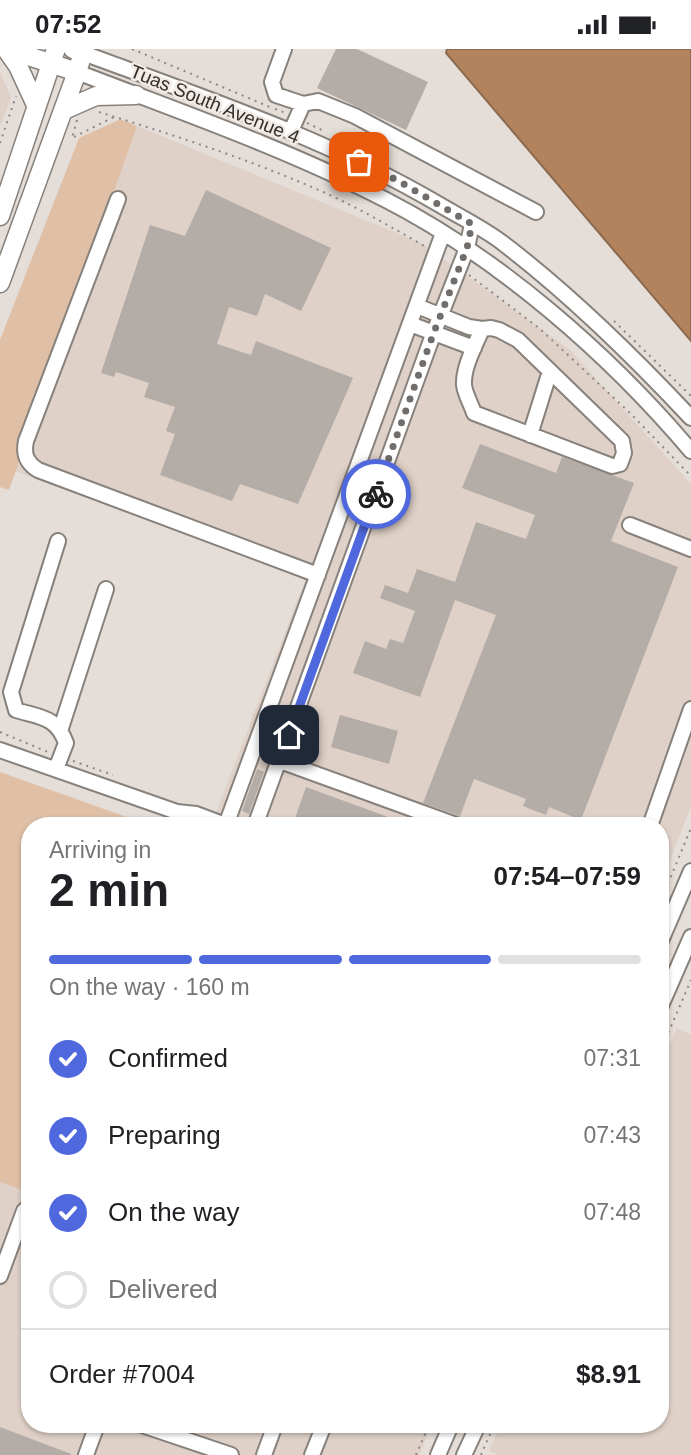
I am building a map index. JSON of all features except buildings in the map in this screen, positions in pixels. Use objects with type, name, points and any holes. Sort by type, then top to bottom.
[{"type":"main road","name":"Tuas South Avenue 4","points":[[7,49],[54,56],[78,72]]},
{"type":"main road","points":[[7,49],[36,105]]},
{"type":"main road","points":[[0,283],[71,113],[80,50]]},
{"type":"main road","points":[[0,216],[54,56]]},
{"type":"main road","points":[[71,113],[96,96],[136,95]]},
{"type":"street","points":[[106,49],[126,68]]},
{"type":"street","points":[[284,49],[272,82],[276,95],[303,104],[318,101],[355,116],[536,212]]},
{"type":"street","name":"Tuas South Avenue 4","points":[[80,50],[291,131],[395,179],[472,224],[503,243],[598,324],[691,418]]},
{"type":"street","name":"Tuas South Avenue 4","points":[[78,72],[304,162],[387,200],[443,233],[503,273],[584,341],[640,395],[691,451]]},
{"type":"street","points":[[291,131],[303,104]]},
{"type":"street","points":[[118,199],[26,441],[26,457],[30,465],[318,575]]},
{"type":"street","points":[[259,817],[434,332],[467,248],[472,224]]},
{"type":"street","points":[[230,817],[443,233]]},
{"type":"street","points":[[417,306],[469,327],[499,330],[518,340],[622,441],[624,453],[620,464],[615,467],[474,413],[464,388],[468,364],[482,329]]},
{"type":"street","points":[[410,324],[474,348]]},
{"type":"street","points":[[530,435],[550,371]]},
{"type":"street","points":[[630,525],[691,549]]},
{"type":"street","points":[[58,541],[11,692],[16,710],[51,721],[61,728]]},
{"type":"street","points":[[57,769],[66,743],[61,728],[106,589]]},
{"type":"street","points":[[653,817],[691,709]]},
{"type":"street","points":[[0,750],[177,812],[204,817]]},
{"type":"street","points":[[280,761],[434,817]]},
{"type":"street","points":[[177,812],[180,817]]},
{"type":"street","points":[[669,922],[691,871]]},
{"type":"street","points":[[669,987],[691,937]]},
{"type":"street","points":[[0,1276],[21,1219]]},
{"type":"street","points":[[86,1455],[94,1433]]},
{"type":"street","points":[[163,1433],[210,1451],[231,1455]]},
{"type":"street","points":[[264,1455],[272,1433]]},
{"type":"street","points":[[312,1455],[321,1433]]},
{"type":"street","points":[[438,1455],[448,1433]]},
{"type":"street","points":[[464,1455],[474,1433]]},
{"type":"path","points":[[0,143],[16,96]]},
{"type":"path","points":[[92,110],[220,151],[304,184],[369,215],[436,253]]},
{"type":"path","points":[[71,113],[72,138],[114,117]]},
{"type":"path","points":[[459,268],[539,328],[630,413],[691,476]]},
{"type":"path","points":[[669,881],[691,828]]},
{"type":"path","points":[[669,1031],[691,980]]},
{"type":"path","points":[[416,1455],[426,1433]]},
{"type":"path","points":[[481,1455],[491,1433]]},
{"type":"shaded area","points":[[447,49],[691,49],[691,341],[446,53]]},
{"type":"shaded area","points":[[0,72],[11,97],[0,127]]},
{"type":"shaded area","points":[[121,119],[137,126],[9,490],[0,487],[0,340],[79,138]]},
{"type":"shaded area","points":[[137,126],[421,243],[570,350],[691,484],[691,806],[669,863],[669,817],[215,816],[305,580],[15,471]]},
{"type":"shaded area","points":[[0,772],[127,817],[21,817],[21,1190],[0,1182]]},
{"type":"shaded area","points":[[677,1028],[691,1035],[691,1455],[500,1455],[489,1451],[497,1433],[669,1433],[669,1046]]},
{"type":"shaded area","points":[[0,1182],[21,1190],[21,1433],[429,1433],[419,1455],[0,1455]]},
{"type":"way so far","points":[[359,162],[395,179],[472,224],[467,248],[376,494]]},
{"type":"route","points":[[289,735],[376,494]]}]
